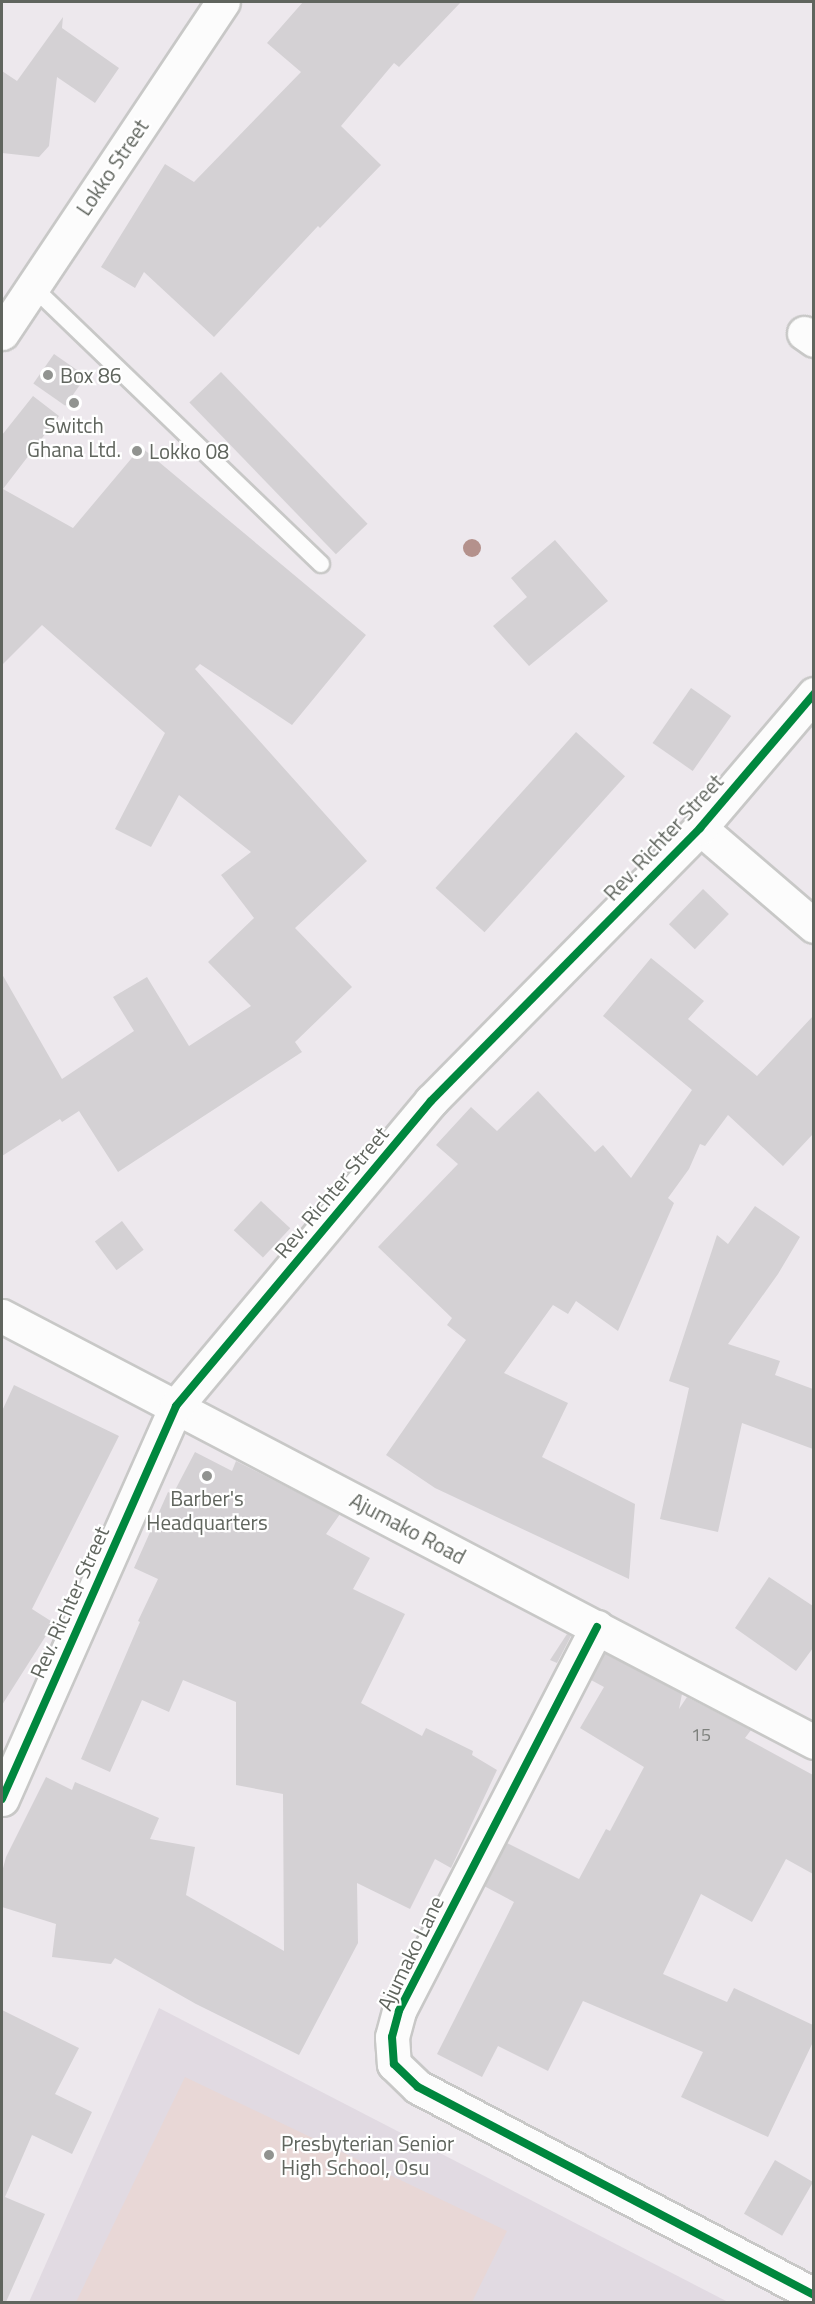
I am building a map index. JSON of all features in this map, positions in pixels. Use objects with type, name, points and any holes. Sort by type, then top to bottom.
[{"type":"street","name":"Lokko Street","points":[[2,333],[223,2]]},
{"type":"street","name":"Rev. Richter Street","points":[[2,1799],[176,1406],[431,1101],[700,828],[813,694]]},
{"type":"street","points":[[700,828],[813,926]]},
{"type":"street","name":"Ajumako Road","points":[[2,1316],[813,1742]]},
{"type":"street","name":"Ajumako Lane","points":[[597,1627],[399,2011],[392,2037],[394,2064],[418,2087],[813,2295]]},
{"type":"lane","points":[[32,286],[321,564]]},
{"type":"shaded area","name":"Presbyterian Senior High School, Osu","points":[[159,2008],[728,2302],[29,2302]]},
{"type":"shaded area","points":[[185,2077],[507,2231],[472,2302],[76,2302]]},
{"type":"building","points":[[303,2],[461,2],[399,67],[394,63],[341,126],[381,165],[320,228],[318,226],[214,337],[144,272],[135,288],[101,267],[165,164],[194,182],[301,72],[267,43]]},
{"type":"building","points":[[63,17],[62,28],[119,68],[95,103],[57,77],[49,146],[39,157],[2,153],[2,71],[17,81]]},
{"type":"building","points":[[54,354],[86,376],[65,406],[33,383]]},
{"type":"building","points":[[221,372],[368,524],[336,554],[189,403]]},
{"type":"building","points":[[33,396],[59,416],[3,489],[73,528],[141,447],[366,635],[292,725],[200,664],[195,669],[367,861],[295,928],[352,987],[295,1042],[302,1052],[118,1172],[79,1111],[62,1122],[60,1119],[2,1156],[2,974],[62,1079],[134,1031],[113,997],[147,977],[189,1046],[251,1006],[208,962],[254,918],[221,875],[251,852],[179,795],[151,847],[115,829],[165,733],[42,625],[2,665],[2,435]]},
{"type":"building","points":[[555,540],[608,601],[529,666],[493,626],[527,597],[511,578]]},
{"type":"building","points":[[691,688],[731,716],[693,771],[653,743]]},
{"type":"building","points":[[576,732],[625,776],[485,932],[435,888]]},
{"type":"building","points":[[703,889],[729,914],[695,949],[669,924]]},
{"type":"building","points":[[651,958],[704,1001],[688,1019],[757,1076],[813,1016],[813,1134],[783,1166],[728,1115],[705,1146],[700,1144],[689,1169],[668,1198],[674,1203],[618,1331],[576,1301],[568,1314],[553,1305],[504,1373],[568,1403],[542,1457],[635,1504],[629,1579],[435,1488],[386,1455],[466,1340],[447,1325],[452,1318],[378,1247],[458,1164],[436,1145],[471,1107],[497,1131],[538,1091],[595,1152],[603,1145],[631,1178],[692,1090],[603,1016]]},
{"type":"building","points":[[261,1201],[290,1228],[263,1258],[234,1230]]},
{"type":"building","points":[[755,1206],[800,1237],[778,1274],[728,1344],[780,1361],[775,1375],[813,1389],[813,1449],[742,1423],[718,1532],[660,1519],[689,1388],[669,1381],[717,1235],[728,1244]]},
{"type":"building","points":[[122,1221],[144,1250],[117,1270],[95,1241]]},
{"type":"building","points":[[14,1385],[119,1436],[32,1609],[54,1623],[2,1705],[2,1411]]},
{"type":"building","points":[[195,1452],[232,1471],[236,1461],[340,1514],[326,1534],[370,1558],[353,1589],[405,1614],[361,1703],[422,1736],[426,1728],[473,1751],[472,1755],[497,1770],[451,1868],[435,1859],[410,1909],[357,1883],[358,1943],[299,2055],[196,2004],[115,1958],[111,1964],[52,1957],[56,1924],[2,1907],[2,1872],[6,1857],[46,1777],[72,1790],[75,1782],[159,1818],[150,1839],[195,1847],[186,1895],[284,1951],[283,1794],[236,1785],[236,1702],[183,1680],[169,1712],[142,1700],[110,1772],[81,1759],[140,1622],[138,1621],[158,1579],[134,1568],[168,1492],[173,1494]]},
{"type":"building","points":[[769,1577],[813,1606],[813,1648],[796,1671],[735,1628]]},
{"type":"building","points":[[567,1634],[571,1636],[557,1663],[550,1660]]},
{"type":"building","points":[[605,1653],[682,1694],[679,1709],[687,1697],[751,1730],[745,1738],[813,1775],[813,1874],[786,1859],[752,1922],[701,1894],[663,1974],[727,2002],[734,1988],[813,2025],[813,2042],[768,2137],[681,2097],[703,2052],[583,2001],[548,2071],[498,2046],[482,2077],[437,2054],[514,1902],[484,1886],[507,1843],[579,1879],[606,1829],[610,1831],[644,1767],[580,1728],[604,1687],[591,1680]]},
{"type":"building","points":[[2,2010],[79,2048],[55,2094],[92,2112],[72,2154],[32,2135],[5,2197],[45,2214],[6,2302],[2,2302]]},
{"type":"building","points":[[775,2160],[813,2182],[782,2236],[744,2214]]},
{"type":"cycle path","points":[[2,1799],[176,1406],[431,1101],[700,828],[814,694]]},
{"type":"cycle path","points":[[597,1627],[399,2011],[392,2037],[394,2064],[418,2087],[814,2295]]},
{"type":"place","name":"Box 86","points":[[48,375]]},
{"type":"place","name":"Switch Ghana Ltd.","points":[[74,403]]},
{"type":"place","name":"Lokko 08","points":[[137,451]]},
{"type":"place","name":"Barber's Headquarters","points":[[207,1476]]},
{"type":"place","name":"Presbyterian Senior High School, Osu","points":[[269,2155]]}]
